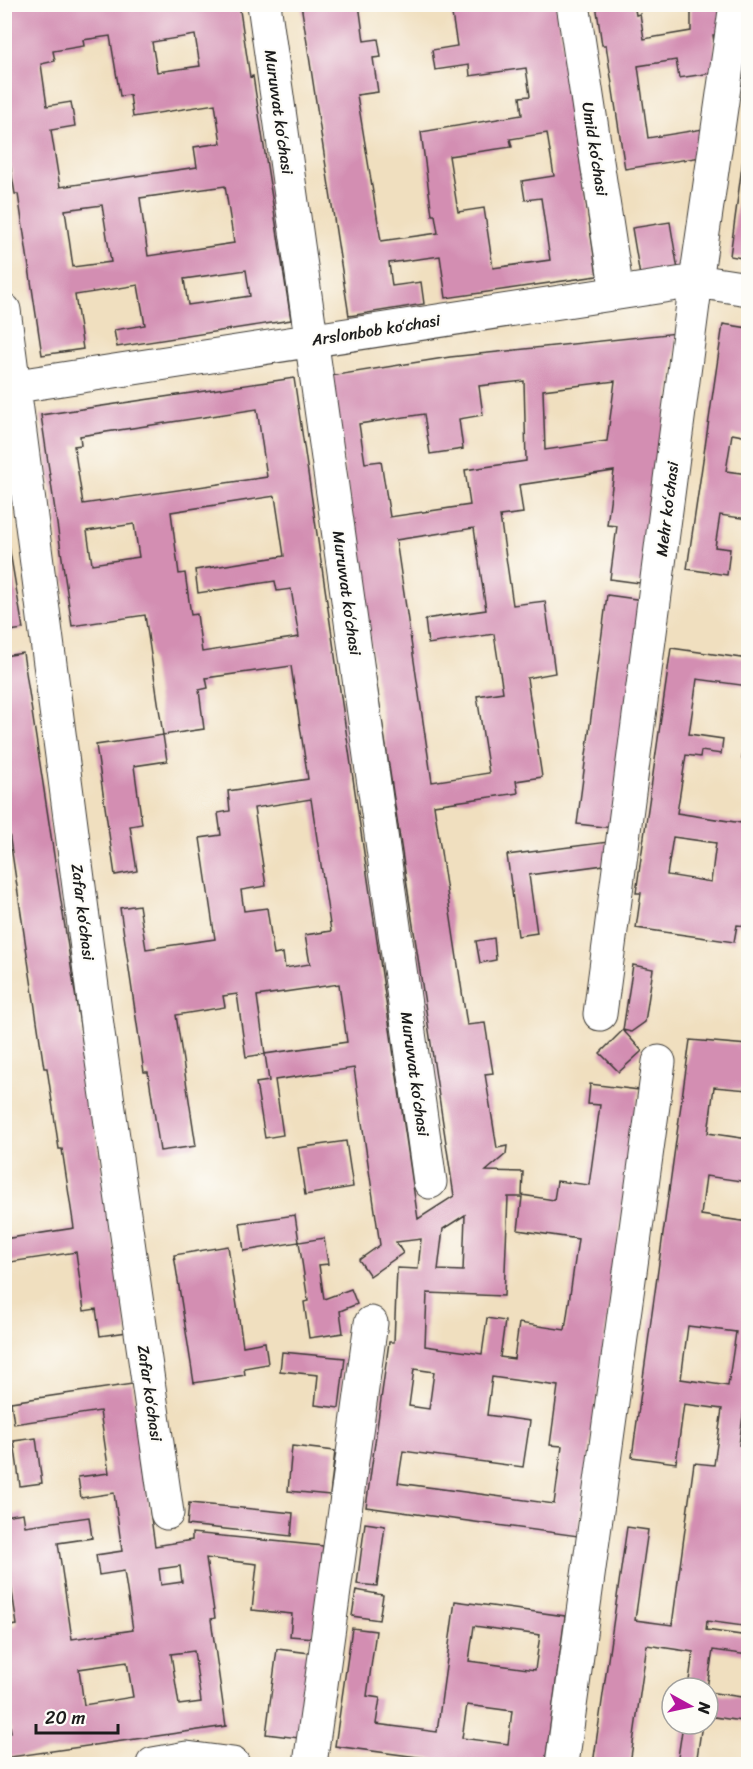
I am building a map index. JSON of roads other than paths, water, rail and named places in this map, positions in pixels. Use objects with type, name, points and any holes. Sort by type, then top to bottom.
[{"type":"street","name":"Muruvvat koʻchasi","points":[[264,4],[430,1182]]},
{"type":"street","name":"Umid koʻchasi","points":[[573,4],[617,293]]},
{"type":"street","name":"Mehr koʻchasi","points":[[600,1014],[696,281],[736,4]]},
{"type":"street","name":"Arslonbob koʻchasi","points":[[10,388],[696,281],[748,289]]},
{"type":"street","name":"Zafar koʻchasi","points":[[4,309],[10,388],[98,1033],[167,1513]]},
{"type":"street","points":[[562,1764],[659,1062]]},
{"type":"street","points":[[310,1764],[371,1323]]},
{"type":"street","points":[[153,1764],[187,1758],[233,1764]]}]
